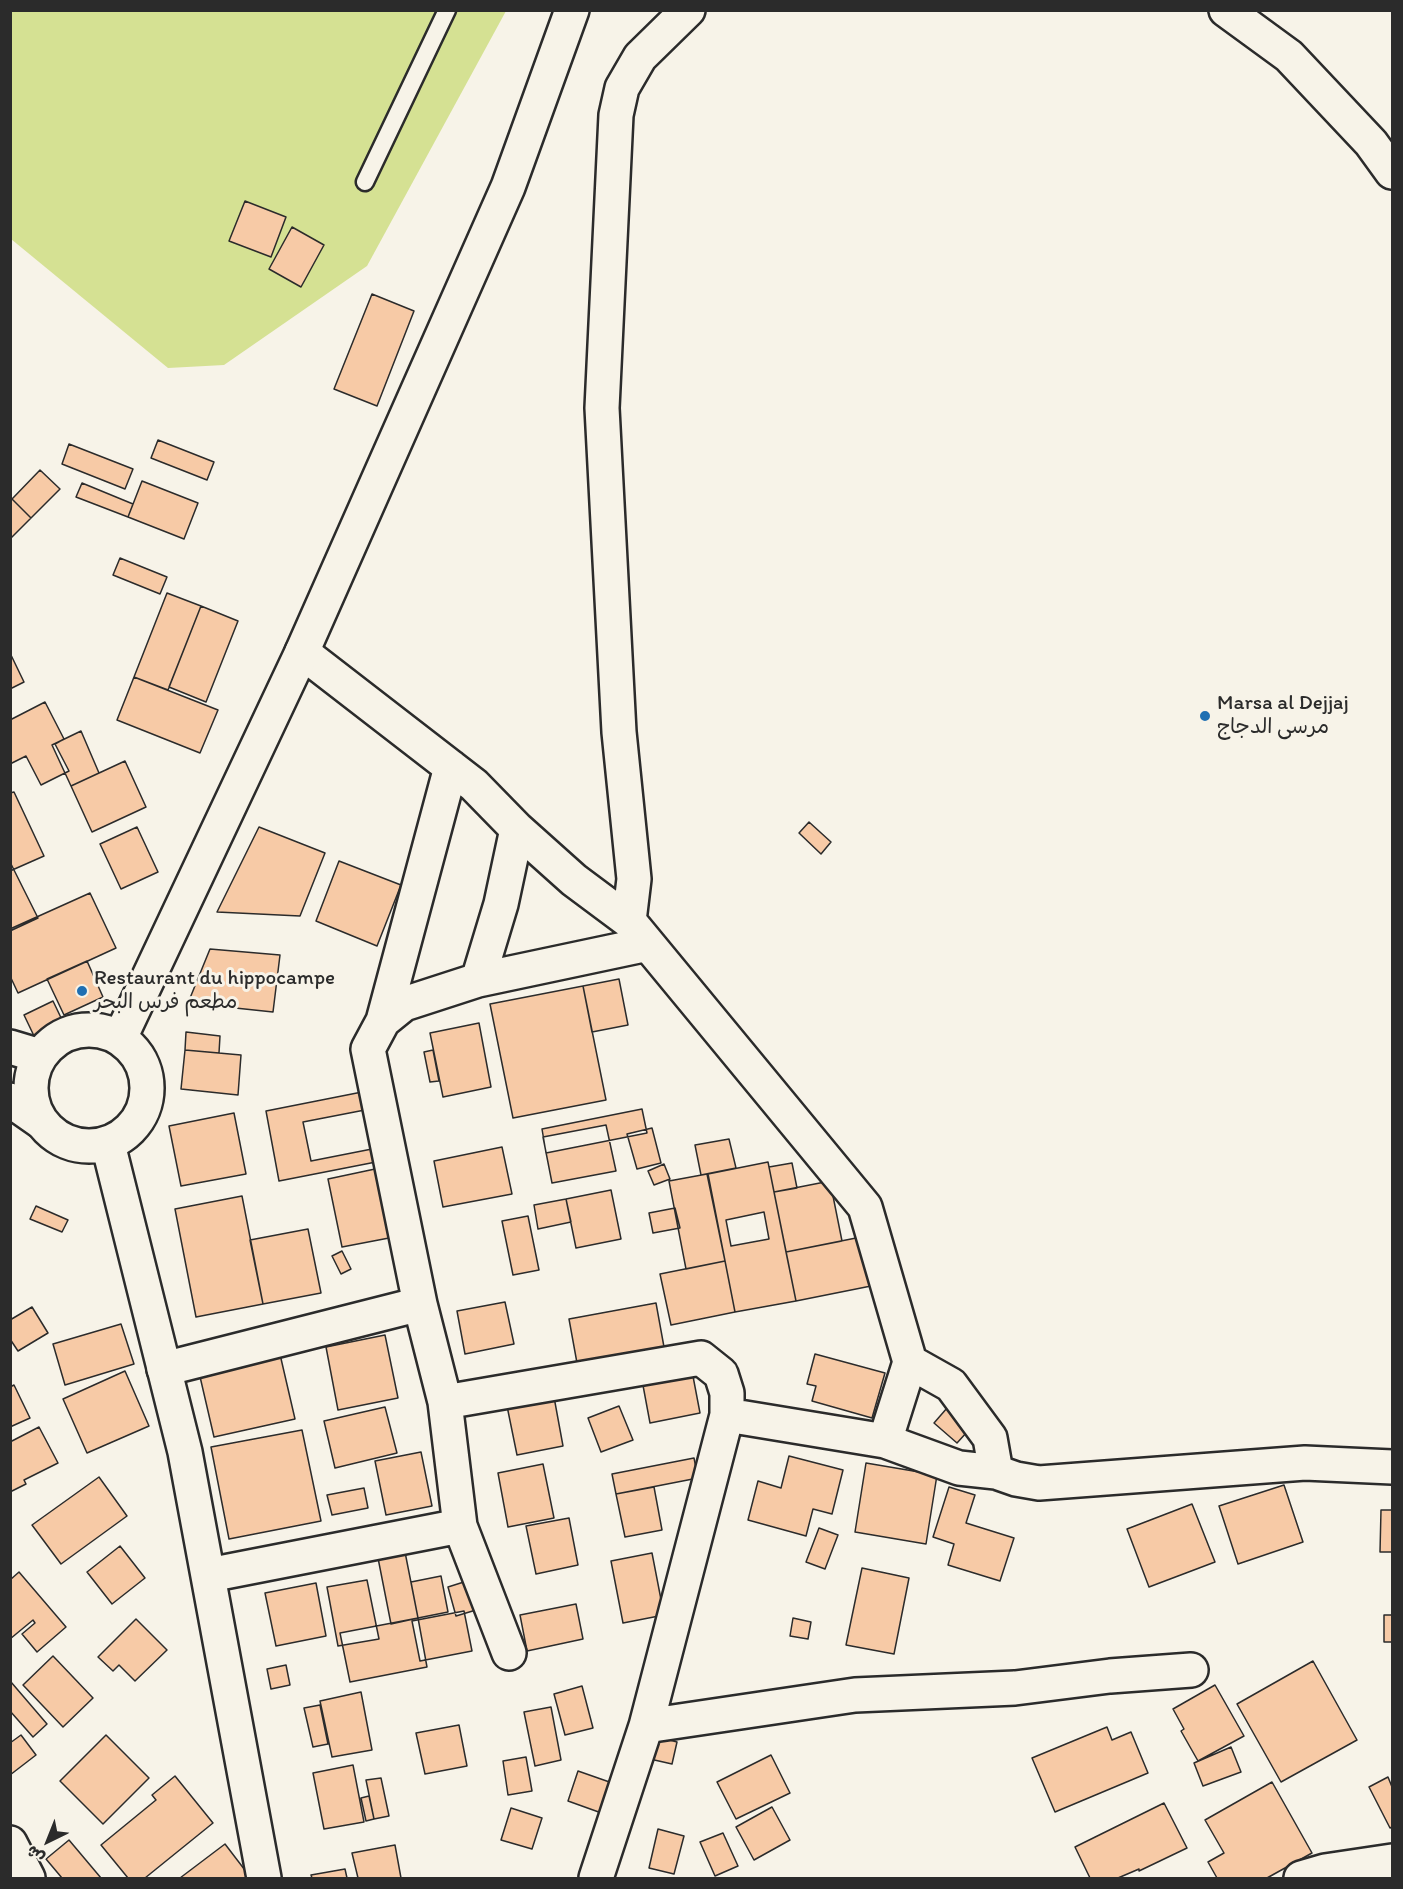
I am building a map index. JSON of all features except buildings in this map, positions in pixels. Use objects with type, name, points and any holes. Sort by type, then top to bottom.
[{"type":"street","points":[[638,933],[619,732],[602,408],[616,114],[622,88],[640,57],[688,10]]},
{"type":"street","points":[[1226,10],[1289,56],[1371,143],[1392,172]]},
{"type":"street","points":[[120,1038],[302,652],[508,187],[571,11]]},
{"type":"street","points":[[302,652],[474,785],[517,829],[638,933],[865,1207],[910,1362],[885,1441]]},
{"type":"street","points":[[451,767],[383,1021],[368,1049],[420,1304],[445,1402],[460,1526],[509,1653]]},
{"type":"street","points":[[478,980],[501,904],[517,829]]},
{"type":"street","points":[[383,1021],[404,1004],[638,933]]},
{"type":"street","points":[[10,1100],[40,1120],[54,1135],[70,1144],[89,1147],[108,1144],[125,1135],[138,1122],[146,1104],[148,1085],[144,1067],[134,1051],[120,1038],[101,1031],[81,1030],[62,1036],[46,1047],[25,1052],[36,1064],[30,1083],[32,1102],[40,1120]]},
{"type":"street","points":[[108,1144],[185,1452],[264,1878]]},
{"type":"street","points":[[164,1369],[420,1304]]},
{"type":"street","points":[[445,1402],[701,1358],[721,1374],[727,1393],[727,1415],[646,1726],[596,1878]]},
{"type":"street","points":[[910,1362],[951,1385],[990,1438],[996,1472]]},
{"type":"street","points":[[727,1415],[885,1441],[959,1468],[996,1472],[1016,1479],[1039,1482],[1305,1463],[1392,1467]]},
{"type":"street","points":[[209,1575],[460,1526]]},
{"type":"street","points":[[646,1726],[855,1695],[1015,1688],[1110,1676],[1191,1670]]},
{"type":"street","points":[[10,1843],[28,1878]]},
{"type":"street","points":[[1301,1878],[1325,1871],[1392,1861]]},
{"type":"lane","points":[[365,182],[447,10]]},
{"type":"green space","points":[[10,11],[506,11],[367,266],[224,365],[168,368],[11,239]]},
{"type":"place","name":"Marsa al Dejjaj مرسى الدجاج","points":[[1205,716]]},
{"type":"place","name":"Restaurant du hippocampe مطعم فرس البحر","points":[[82,991]]}]
